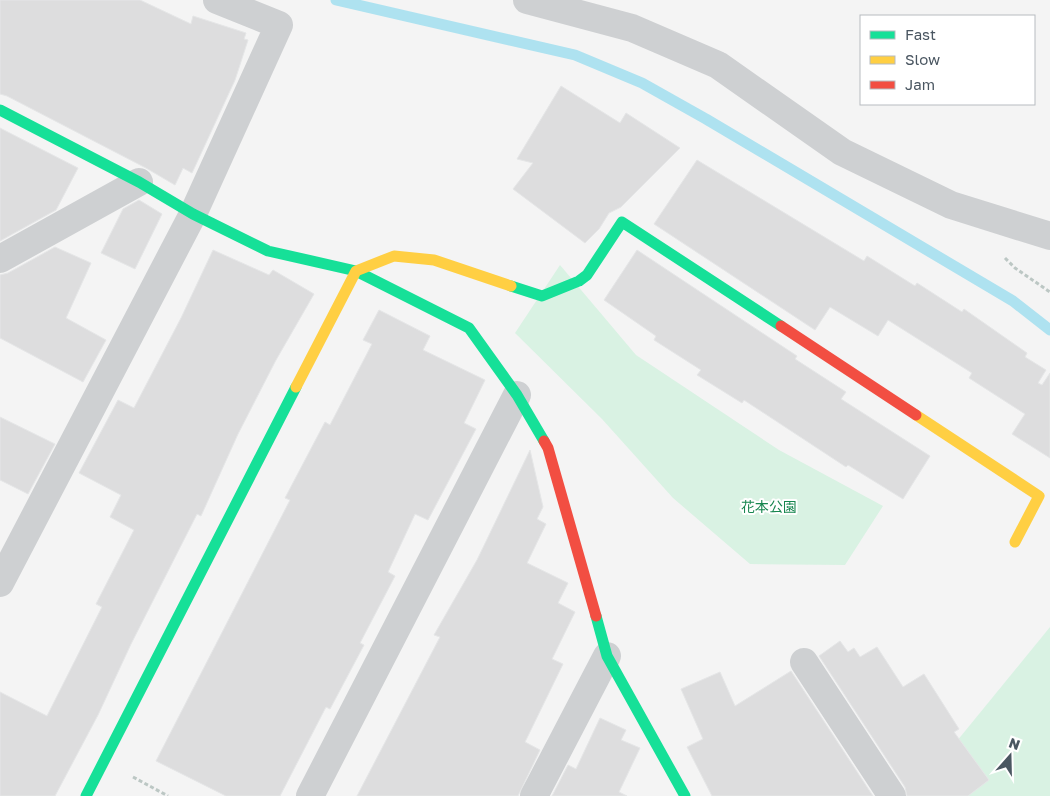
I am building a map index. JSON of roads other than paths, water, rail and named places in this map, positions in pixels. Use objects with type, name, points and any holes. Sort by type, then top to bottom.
[{"type":"street","points":[[0,583],[193,214],[279,25],[217,0]]},
{"type":"street","points":[[527,0],[632,28],[718,65],[842,152],[951,205],[1050,236]]},
{"type":"street","points":[[0,110],[139,182],[193,214],[268,250],[356,272],[425,304],[469,328],[517,395],[548,448],[607,656],[685,796]]},
{"type":"street","points":[[0,259],[139,182]]},
{"type":"street","points":[[86,796],[356,272],[394,256],[434,260],[542,296],[579,281],[587,275],[622,222],[1039,496],[1015,542]]},
{"type":"street","points":[[310,796],[517,395]]},
{"type":"street","points":[[534,796],[607,656]]},
{"type":"street","points":[[804,662],[892,796]]},
{"type":"waterway","points":[[336,0],[575,55],[642,83],[1013,301],[1050,330]]},
{"type":"park label","name":"花本公園","points":[[769,507]]}]
